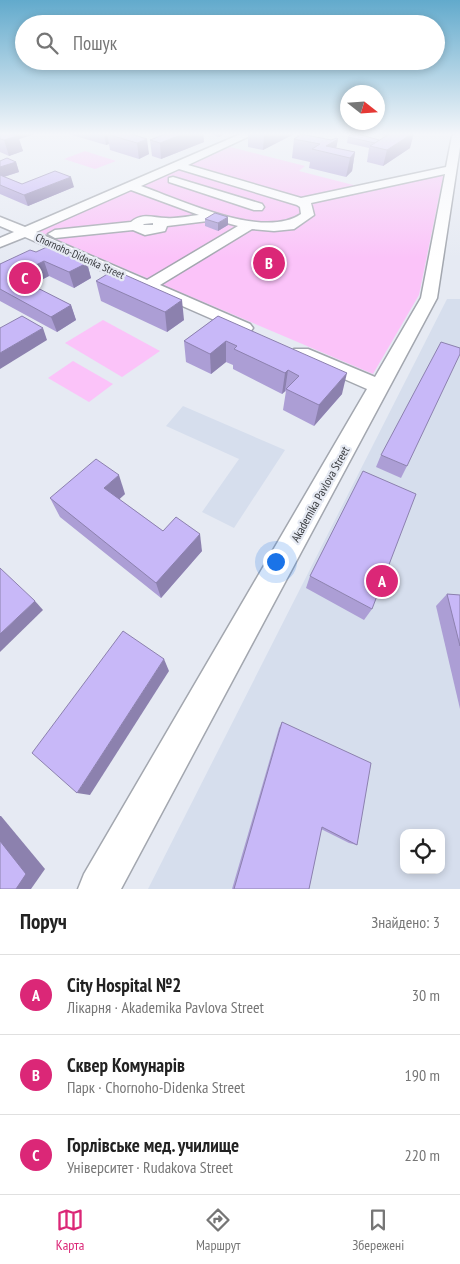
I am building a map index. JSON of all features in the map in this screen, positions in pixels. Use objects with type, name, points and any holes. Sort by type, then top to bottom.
[{"type":"street","points":[[0,243],[157,174]]},
{"type":"street","points":[[114,207],[185,174]]},
{"type":"street","points":[[210,174],[301,202],[426,174]]},
{"type":"street","name":"Akademika Pavlova Street","points":[[99,889],[429,298],[450,174]]},
{"type":"street","points":[[173,180],[258,207]]},
{"type":"street","points":[[131,186],[261,228],[282,228],[300,223],[308,215],[308,210],[301,202]]},
{"type":"street","points":[[89,219],[55,234],[135,226],[140,230],[150,231],[160,228],[162,223],[217,215],[259,189]]},
{"type":"street","name":"Chornoho-Didenka Street","points":[[0,220],[256,333]]},
{"type":"street","points":[[148,286],[249,225]]},
{"type":"street","points":[[283,345],[380,387]]},
{"type":"shaded area","points":[[167,174],[312,174],[357,186],[410,174],[443,174],[419,295],[373,374],[36,231]]},
{"type":"shaded area","points":[[447,299],[460,299],[460,889],[148,889]]},
{"type":"shaded area","points":[[103,320],[160,351],[122,377],[65,343]]},
{"type":"shaded area","points":[[73,361],[113,384],[89,402],[48,378]]},
{"type":"shaded area","points":[[183,406],[285,450],[234,528],[202,512],[239,459],[166,426]]},
{"type":"building","points":[[46,174],[64,174],[71,177],[24,195],[0,185],[0,175],[22,184]]},
{"type":"building","points":[[215,213],[228,217],[218,223],[205,219]]},
{"type":"building","points":[[49,246],[87,263],[69,272],[44,261],[14,276],[71,305],[51,317],[0,289],[0,264],[30,250],[36,252]]},
{"type":"building","points":[[114,270],[182,300],[165,312],[96,281]]},
{"type":"building","points":[[22,316],[43,328],[0,353],[0,328]]},
{"type":"building","points":[[218,316],[347,373],[319,405],[286,389],[299,376],[288,370],[285,373],[234,349],[237,346],[226,341],[210,354],[184,341]]},
{"type":"building","points":[[441,342],[460,348],[460,354],[407,466],[381,455]]},
{"type":"building","points":[[96,459],[119,475],[104,488],[163,531],[176,517],[200,534],[156,583],[50,498]]},
{"type":"building","points":[[363,471],[416,494],[372,609],[310,576]]},
{"type":"building","points":[[0,568],[35,601],[0,634]]},
{"type":"building","points":[[447,594],[460,595],[460,646]]},
{"type":"building","points":[[123,631],[164,659],[77,793],[32,753]]},
{"type":"building","points":[[282,722],[371,763],[357,845],[322,827],[309,889],[234,889]]},
{"type":"building","points":[[0,841],[26,874],[16,889],[0,889]]},
{"type":"place","name":"Сквер Комунарів","points":[[269,263]]},
{"type":"place","name":"Горлівське мед. училище","points":[[25,278]]},
{"type":"place","name":"City Hospital №2","points":[[382,581]]}]
